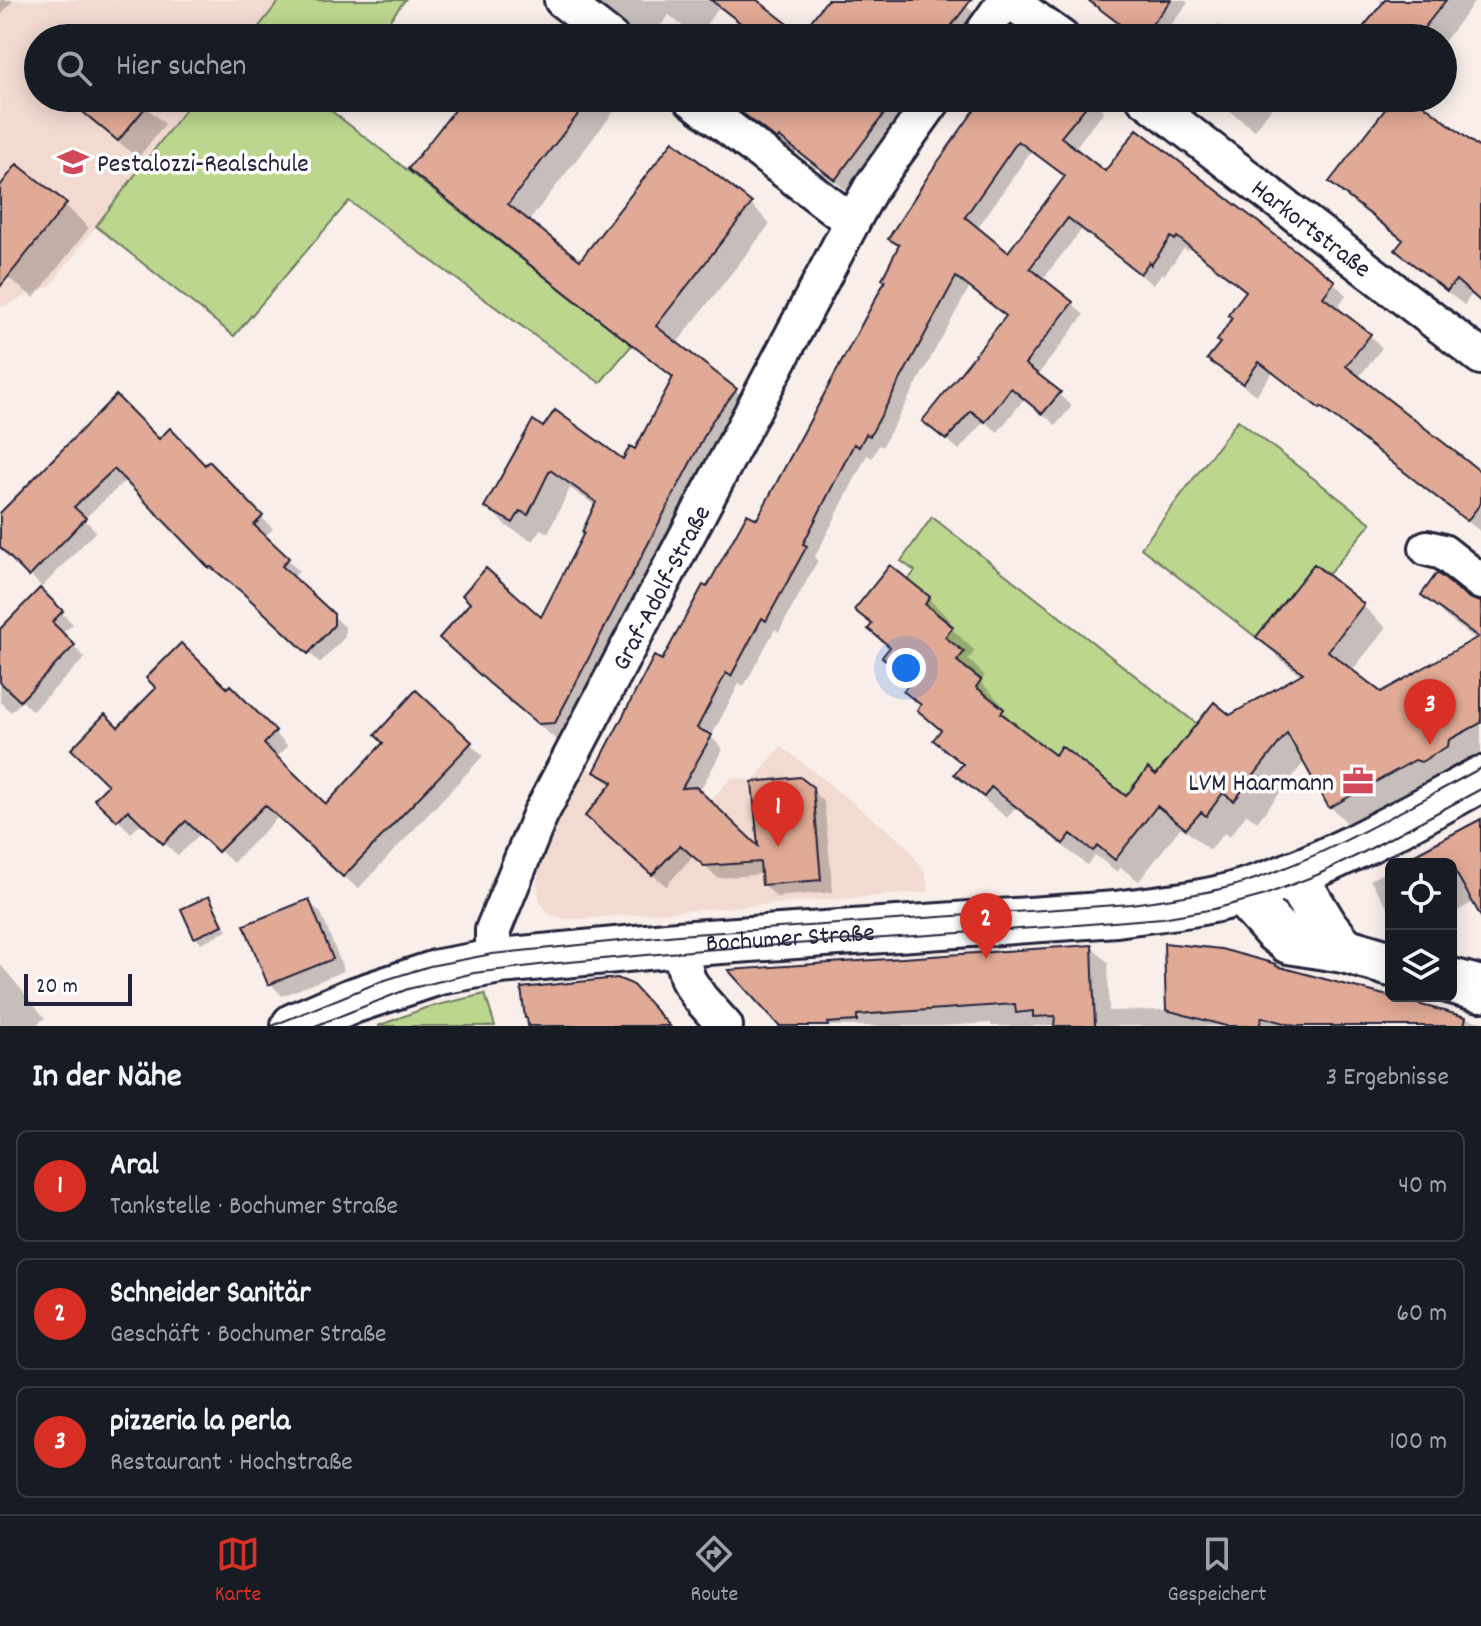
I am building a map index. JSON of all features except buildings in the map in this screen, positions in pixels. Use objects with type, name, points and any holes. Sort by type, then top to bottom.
[{"type":"main road","name":"Bochumer Straße","points":[[294,1026],[352,1001],[411,981],[439,972],[493,962],[678,944],[1116,914],[1179,906],[1242,893],[1338,856],[1481,779]]},
{"type":"main road","points":[[1293,874],[1326,928],[1344,950]]},
{"type":"main road","points":[[1242,893],[1289,941],[1344,950],[1385,962]]},
{"type":"main road","points":[[1457,983],[1481,989]]},
{"type":"street","points":[[562,0],[593,24]]},
{"type":"street","points":[[990,24],[1008,0],[1042,24]]},
{"type":"street","points":[[708,112],[852,222]]},
{"type":"street","name":"Graf-Adolf-Straße","points":[[493,962],[493,930],[540,815],[852,222],[872,186],[925,112]]},
{"type":"street","name":"Harkortstraße","points":[[1162,112],[1481,357]]},
{"type":"street","points":[[1427,548],[1443,552],[1481,582]]},
{"type":"street","points":[[678,944],[688,980],[725,1026]]},
{"type":"shaded area","name":"Pestalozzi-Realschule","points":[[0,0],[280,0],[261,24],[24,24],[24,112],[183,112],[50,286],[0,308]]},
{"type":"shaded area","points":[[781,746],[905,844],[925,873],[929,892],[576,919],[549,914],[540,902],[537,885],[545,842],[584,767],[689,824],[732,777],[753,781]]},
{"type":"green space","points":[[280,0],[405,0],[387,24],[261,24]]},
{"type":"green space","points":[[183,112],[333,112],[632,345],[600,383],[349,201],[234,336],[96,226]]},
{"type":"green space","points":[[1238,420],[1371,523],[1329,574],[1314,564],[1256,637],[1141,548]]},
{"type":"green space","points":[[932,517],[1197,724],[1156,775],[1148,769],[1133,786],[1132,800],[1110,783],[1104,790],[1061,747],[1055,755],[996,720],[1004,709],[976,687],[981,679],[957,661],[964,652],[945,638],[953,626],[925,604],[930,597],[908,580],[915,571],[901,561]]},
{"type":"green space","points":[[485,994],[495,1026],[378,1026],[425,1008]]},
{"type":"tram line","points":[[272,1026],[382,981],[430,966],[492,954],[678,935],[1131,904],[1208,892],[1265,875],[1328,849],[1481,768]]},
{"type":"tram line","points":[[315,1026],[408,989],[474,973],[702,950],[1162,918],[1214,909],[1262,896],[1317,875],[1481,789]]},
{"type":"place","name":"Pestalozzi-Realschule","points":[[73,162]]},
{"type":"place","name":"pizzeria la perla","points":[[1430,745]]},
{"type":"place","name":"LVM Haarmann","points":[[1358,781]]},
{"type":"place","name":"Aral","points":[[778,847]]},
{"type":"place","name":"Schneider Sanitär","points":[[986,959]]}]
